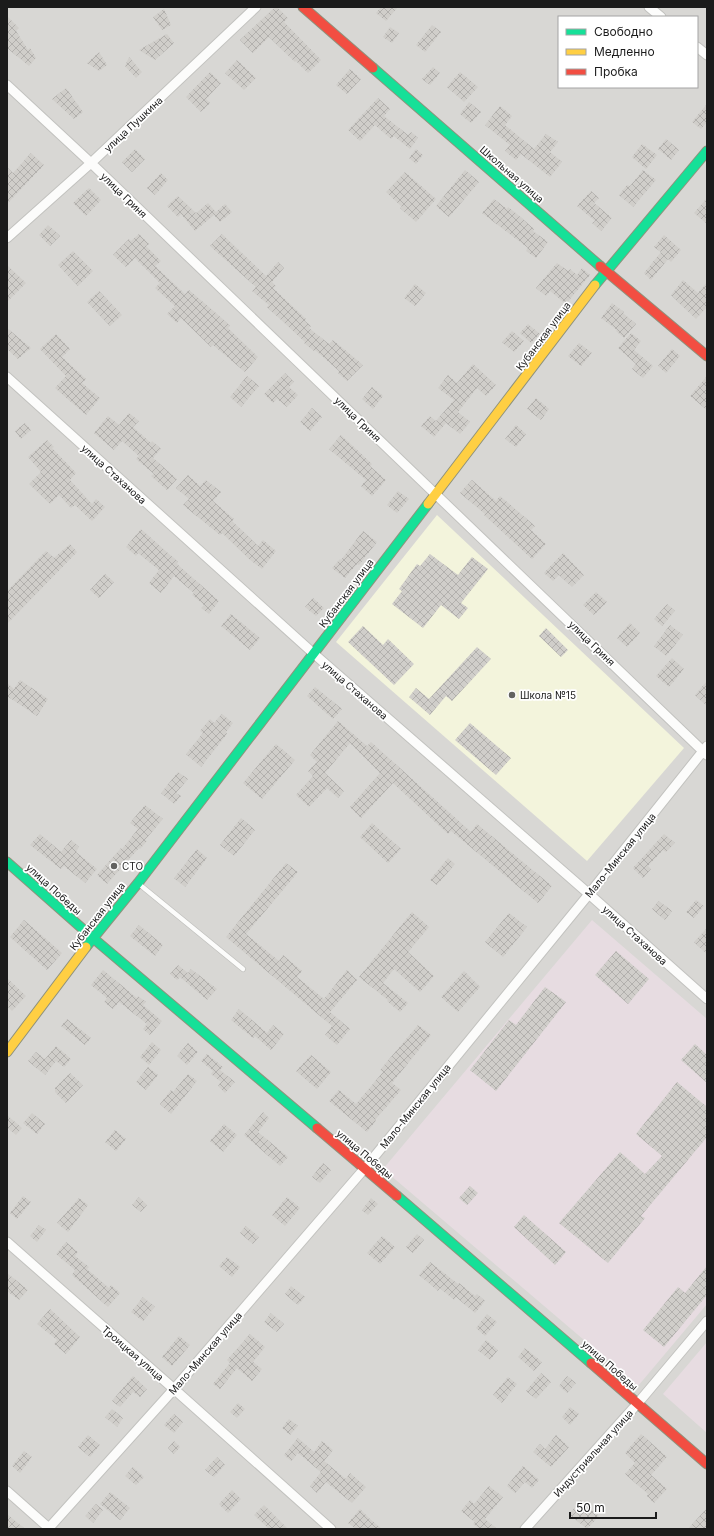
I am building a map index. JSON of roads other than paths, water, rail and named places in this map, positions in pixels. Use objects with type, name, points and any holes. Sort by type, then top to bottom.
[{"type":"street","name":"улица Пушкина","points":[[7,238],[91,163],[256,7]]},
{"type":"street","name":"Школьная улица","points":[[303,7],[606,271],[707,356]]},
{"type":"street","points":[[649,7],[660,16]]},
{"type":"street","points":[[698,48],[707,55]]},
{"type":"street","name":"улица Гриня","points":[[7,85],[91,163],[706,750]]},
{"type":"street","name":"Кубанская улица","points":[[7,1052],[606,271],[707,151]]},
{"type":"street","name":"улица Стаханова","points":[[7,377],[313,654],[589,894],[707,999]]},
{"type":"street","name":"Мало-Минская улица","points":[[49,1529],[174,1389],[364,1168],[706,750]]},
{"type":"street","name":"улица Победы","points":[[7,862],[93,938],[364,1168],[707,1464]]},
{"type":"street","name":"Троицкая улица","points":[[7,1242],[331,1529]]},
{"type":"street","name":"Индустриальная улица","points":[[526,1529],[638,1403],[707,1321]]},
{"type":"street","points":[[7,1491],[49,1529]]},
{"type":"lane","points":[[138,883],[243,969]]},
{"type":"place","name":"Школа №15","points":[[512,695]]},
{"type":"place","name":"СТО","points":[[114,866]]}]
